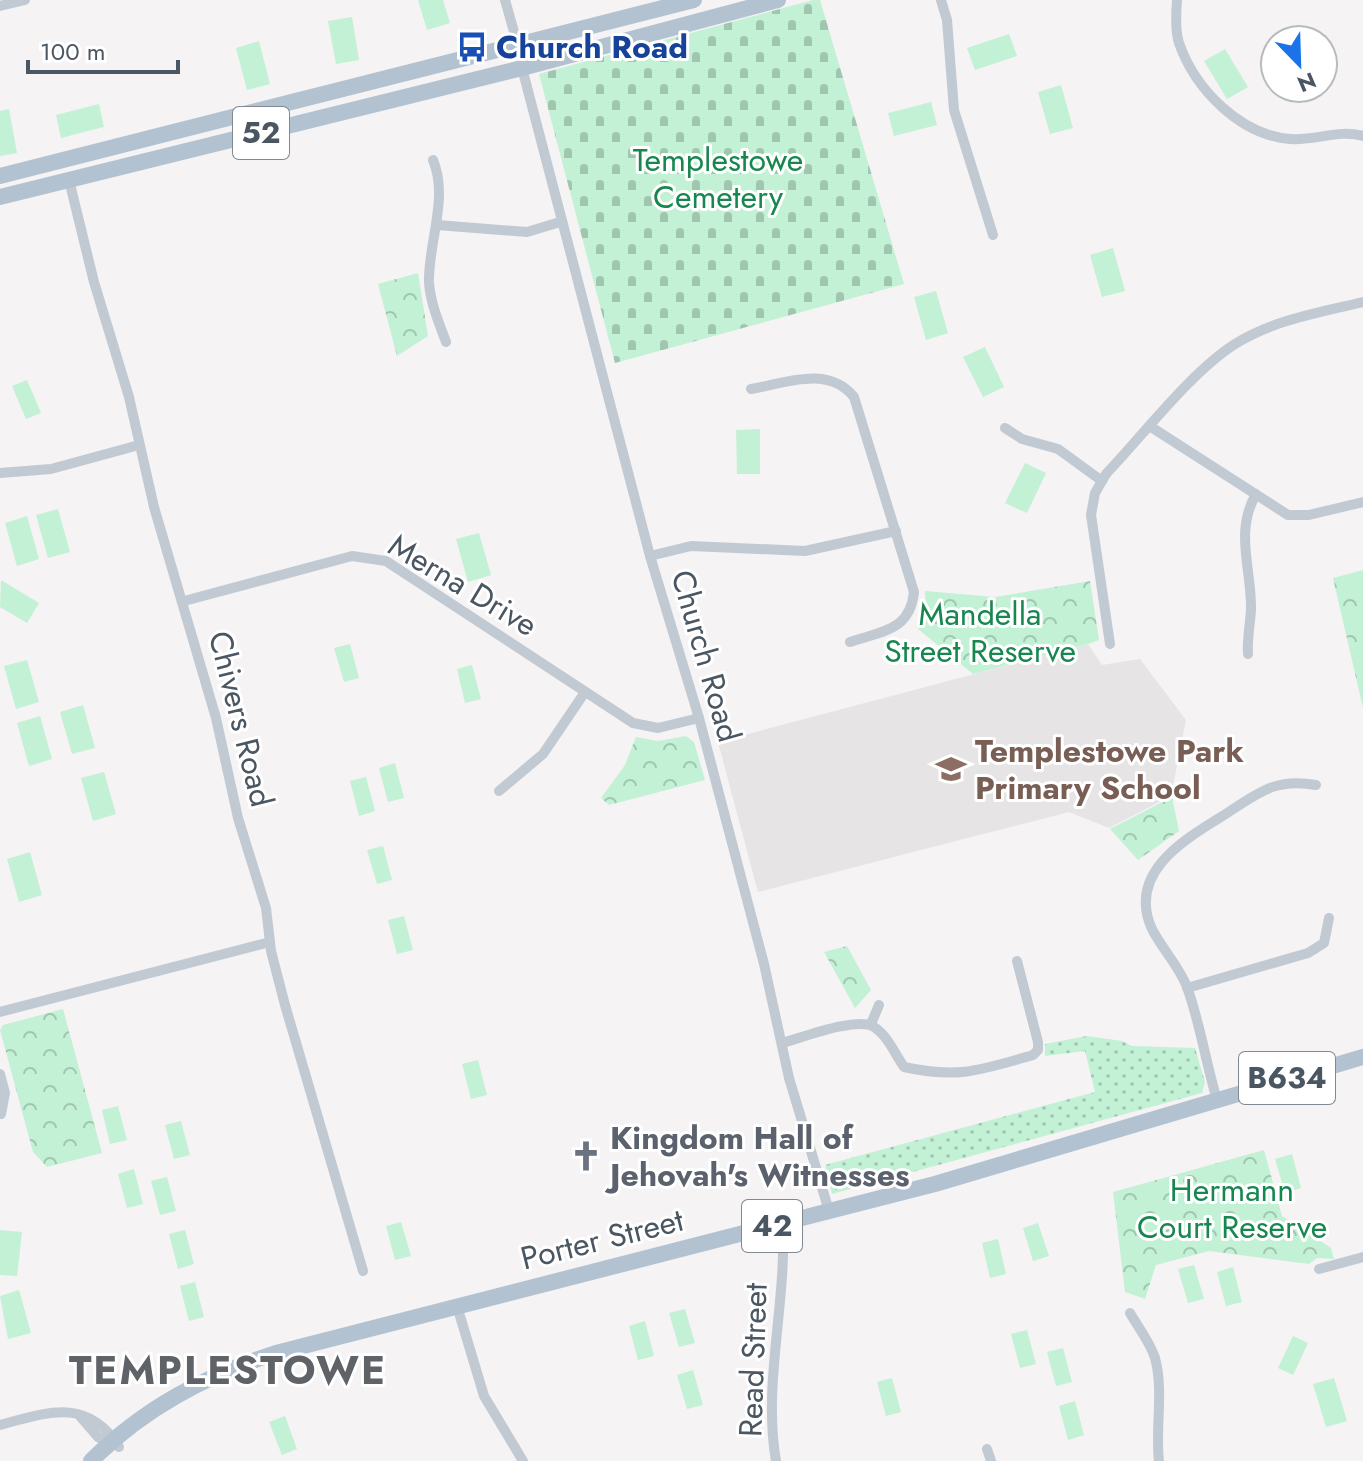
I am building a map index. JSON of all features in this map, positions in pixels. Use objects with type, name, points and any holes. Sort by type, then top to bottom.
[{"type":"main road","name":"52","points":[[0,176],[694,0]]},
{"type":"main road","name":"52","points":[[0,197],[522,68],[778,0]]},
{"type":"main road","points":[[452,63],[478,67],[517,59],[522,68]]},
{"type":"main road","points":[[401,76],[406,97]]},
{"type":"main road","name":"Porter Street","points":[[113,1442],[164,1401],[201,1380],[276,1353],[492,1296],[590,1260],[828,1207],[1363,1057]]},
{"type":"main road","name":"Porter Street","points":[[1217,1100],[1363,1067]]},
{"type":"main road","name":"42","points":[[91,1461],[113,1442]]},
{"type":"main road","name":"42","points":[[104,1461],[113,1442]]},
{"type":"street","points":[[0,6],[25,0]]},
{"type":"street","points":[[505,0],[518,46]]},
{"type":"street","points":[[941,0],[947,20],[954,110],[993,235]]},
{"type":"street","points":[[1177,0],[1178,41],[1202,84],[1218,104],[1238,120],[1288,139],[1317,139],[1348,132],[1363,136]]},
{"type":"street","name":"Church Road","points":[[522,68],[560,222],[650,556],[699,718],[782,1043],[828,1207]]},
{"type":"street","points":[[433,160],[437,169],[437,225],[429,285],[446,342]]},
{"type":"street","name":"Chivers Road","points":[[69,180],[97,293],[129,397],[158,520],[184,601],[238,818],[266,908],[270,942],[285,1005],[363,1271]]},
{"type":"street","points":[[437,225],[527,232],[560,222]]},
{"type":"street","points":[[1110,644],[1091,515],[1102,481],[1210,364],[1236,343],[1292,319],[1363,302]]},
{"type":"street","points":[[751,389],[827,377],[843,384],[854,397],[914,592],[912,612],[901,624],[850,642]]},
{"type":"street","points":[[1151,427],[1288,515],[1309,515],[1363,502]]},
{"type":"street","points":[[1005,428],[1022,439],[1058,449],[1102,481]]},
{"type":"street","points":[[0,473],[51,469],[139,445]]},
{"type":"street","points":[[1248,654],[1251,609],[1243,539],[1246,513],[1256,494]]},
{"type":"street","points":[[650,556],[691,546],[805,551],[896,531]]},
{"type":"street","name":"Merna Drive","points":[[184,601],[352,556],[370,556],[386,561],[633,723],[658,728],[699,718]]},
{"type":"street","points":[[499,791],[543,754],[585,692]]},
{"type":"street","points":[[1217,1100],[1187,988],[1152,929],[1146,906],[1148,883],[1159,864],[1179,843],[1265,789],[1292,780],[1316,785]]},
{"type":"street","points":[[1187,988],[1308,953],[1324,943],[1329,918]]},
{"type":"street","points":[[0,1012],[270,942]]},
{"type":"street","points":[[782,1043],[853,1024],[871,1024],[882,1034],[904,1067],[954,1075],[1033,1055],[1038,1050],[1038,1042],[1017,961]]},
{"type":"street","points":[[871,1024],[879,1005]]},
{"type":"street","points":[[0,1074],[5,1093],[1,1114]]},
{"type":"street","name":"Read Street","points":[[776,1461],[772,1406],[784,1259],[782,1219]]},
{"type":"street","points":[[1319,1269],[1363,1257]]},
{"type":"street","points":[[457,1306],[484,1396],[523,1461]]},
{"type":"street","points":[[1130,1313],[1154,1354],[1159,1378],[1156,1433],[1159,1461]]},
{"type":"street","points":[[0,1425],[44,1413],[78,1414],[102,1424],[113,1442]]},
{"type":"street","points":[[987,1449],[991,1461]]},
{"type":"shaded area","name":"Templestowe Park Primary School","points":[[1088,644],[1102,665],[1140,659],[1186,720],[1171,796],[1109,828],[1069,812],[758,892],[718,742]]},
{"type":"green space","points":[[418,0],[443,0],[450,23],[427,30]]},
{"type":"green space","name":"Templestowe Cemetery","points":[[820,0],[904,284],[615,363],[539,74]]},
{"type":"green space","points":[[352,17],[359,60],[336,64],[328,21]]},
{"type":"green space","points":[[1009,34],[1017,56],[975,70],[967,48]]},
{"type":"green space","points":[[259,41],[270,84],[247,90],[236,48]]},
{"type":"green space","points":[[1225,49],[1248,87],[1227,99],[1204,61]]},
{"type":"green space","points":[[1061,85],[1073,128],[1050,134],[1038,92]]},
{"type":"green space","points":[[931,102],[937,125],[894,136],[888,113]]},
{"type":"green space","points":[[99,104],[104,127],[61,138],[56,115]]},
{"type":"green space","points":[[9,109],[17,153],[0,156],[0,111]]},
{"type":"green space","points":[[1113,248],[1125,291],[1102,297],[1090,255]]},
{"type":"green space","points":[[418,273],[428,336],[397,356],[378,284]]},
{"type":"green space","points":[[936,291],[948,333],[926,340],[914,297]]},
{"type":"green space","points":[[985,347],[1004,387],[983,397],[963,357]]},
{"type":"green space","points":[[27,380],[41,413],[26,419],[12,386]]},
{"type":"green space","points":[[760,429],[760,474],[737,474],[736,430]]},
{"type":"green space","points":[[1025,463],[1046,473],[1027,513],[1005,503]]},
{"type":"green space","points":[[58,509],[70,552],[48,558],[36,515]]},
{"type":"green space","points":[[27,516],[39,559],[17,566],[5,523]]},
{"type":"green space","points":[[479,533],[491,575],[468,582],[456,539]]},
{"type":"green space","points":[[1363,570],[1363,708],[1333,578]]},
{"type":"green space","points":[[1,580],[39,603],[27,623],[0,607]]},
{"type":"green space","name":"Mandella Street Reserve","points":[[1090,581],[1099,640],[1088,644],[973,674],[918,629],[926,611],[925,591],[995,597]]},
{"type":"green space","points":[[350,644],[359,678],[344,682],[334,648]]},
{"type":"green space","points":[[27,660],[39,702],[16,709],[4,666]]},
{"type":"green space","points":[[472,665],[481,699],[465,703],[457,669]]},
{"type":"green space","points":[[83,705],[95,748],[72,754],[60,712]]},
{"type":"green space","points":[[40,716],[52,759],[29,766],[17,723]]},
{"type":"green space","points":[[686,736],[694,742],[705,780],[609,805],[601,798],[625,765],[636,737],[658,741]]},
{"type":"green space","points":[[395,763],[404,798],[388,802],[379,768]]},
{"type":"green space","points":[[104,772],[116,814],[93,821],[81,778]]},
{"type":"green space","points":[[366,777],[375,811],[359,816],[350,781]]},
{"type":"green space","points":[[1172,797],[1179,831],[1138,860],[1110,829]]},
{"type":"green space","points":[[383,846],[392,880],[377,884],[367,850]]},
{"type":"green space","points":[[30,852],[42,895],[19,902],[7,859]]},
{"type":"green space","points":[[404,916],[413,950],[397,954],[388,920]]},
{"type":"green space","points":[[847,946],[871,990],[855,1008],[824,952]]},
{"type":"green space","points":[[63,1009],[102,1153],[47,1167],[33,1152],[0,1030],[3,1025]]},
{"type":"green space","points":[[1087,1036],[1122,1041],[1132,1046],[1195,1048],[1205,1082],[1202,1093],[832,1194],[825,1165],[1095,1092],[1085,1051],[1045,1056],[1045,1044]]},
{"type":"green space","points":[[478,1060],[487,1095],[471,1099],[462,1064]]},
{"type":"green space","points":[[118,1106],[127,1140],[110,1144],[102,1110]]},
{"type":"green space","points":[[181,1121],[190,1155],[174,1159],[165,1125]]},
{"type":"green space","name":"Hermann Court Reserve","points":[[1264,1150],[1282,1216],[1331,1248],[1334,1259],[1317,1258],[1309,1264],[1209,1251],[1156,1265],[1145,1299],[1125,1292],[1113,1192]]},
{"type":"green space","points":[[1292,1154],[1301,1188],[1285,1193],[1275,1159]]},
{"type":"green space","points":[[134,1169],[143,1204],[127,1208],[118,1174]]},
{"type":"green space","points":[[167,1177],[176,1211],[160,1215],[151,1181]]},
{"type":"green space","points":[[401,1222],[411,1256],[395,1260],[386,1226]]},
{"type":"green space","points":[[1038,1223],[1049,1256],[1033,1261],[1023,1228]]},
{"type":"green space","points":[[0,1230],[22,1232],[17,1276],[0,1275]]},
{"type":"green space","points":[[185,1230],[194,1264],[178,1269],[169,1234]]},
{"type":"green space","points":[[998,1239],[1006,1274],[990,1278],[982,1243]]},
{"type":"green space","points":[[1194,1265],[1204,1299],[1188,1303],[1178,1269]]},
{"type":"green space","points":[[1233,1267],[1242,1302],[1226,1306],[1217,1272]]},
{"type":"green space","points":[[195,1282],[204,1317],[189,1321],[180,1286]]},
{"type":"green space","points":[[19,1290],[31,1333],[8,1339],[0,1296]]},
{"type":"green space","points":[[685,1309],[695,1343],[679,1347],[669,1313]]},
{"type":"green space","points":[[645,1321],[654,1356],[638,1360],[629,1326]]},
{"type":"green space","points":[[1027,1330],[1036,1364],[1020,1368],[1011,1334]]},
{"type":"green space","points":[[1293,1336],[1308,1343],[1293,1375],[1278,1368]]},
{"type":"green space","points":[[1063,1348],[1072,1382],[1056,1386],[1047,1352]]},
{"type":"green space","points":[[693,1370],[703,1405],[687,1409],[677,1375]]},
{"type":"green space","points":[[892,1378],[901,1412],[886,1416],[877,1382]]},
{"type":"green space","points":[[1334,1378],[1347,1421],[1326,1427],[1313,1384]]},
{"type":"green space","points":[[1075,1401],[1084,1435],[1068,1440],[1059,1406]]},
{"type":"green space","points":[[285,1416],[297,1449],[282,1455],[269,1422]]},
{"type":"place","name":"Church Road","points":[[472,47]]},
{"type":"place","name":"Templestowe Park Primary School","points":[[951,769]]},
{"type":"place","name":"Kingdom Hall of Jehovah's Witnesses","points":[[586,1156]]},
{"type":"district","name":"TEMPLESTOWE","points":[[228,1370]]}]
